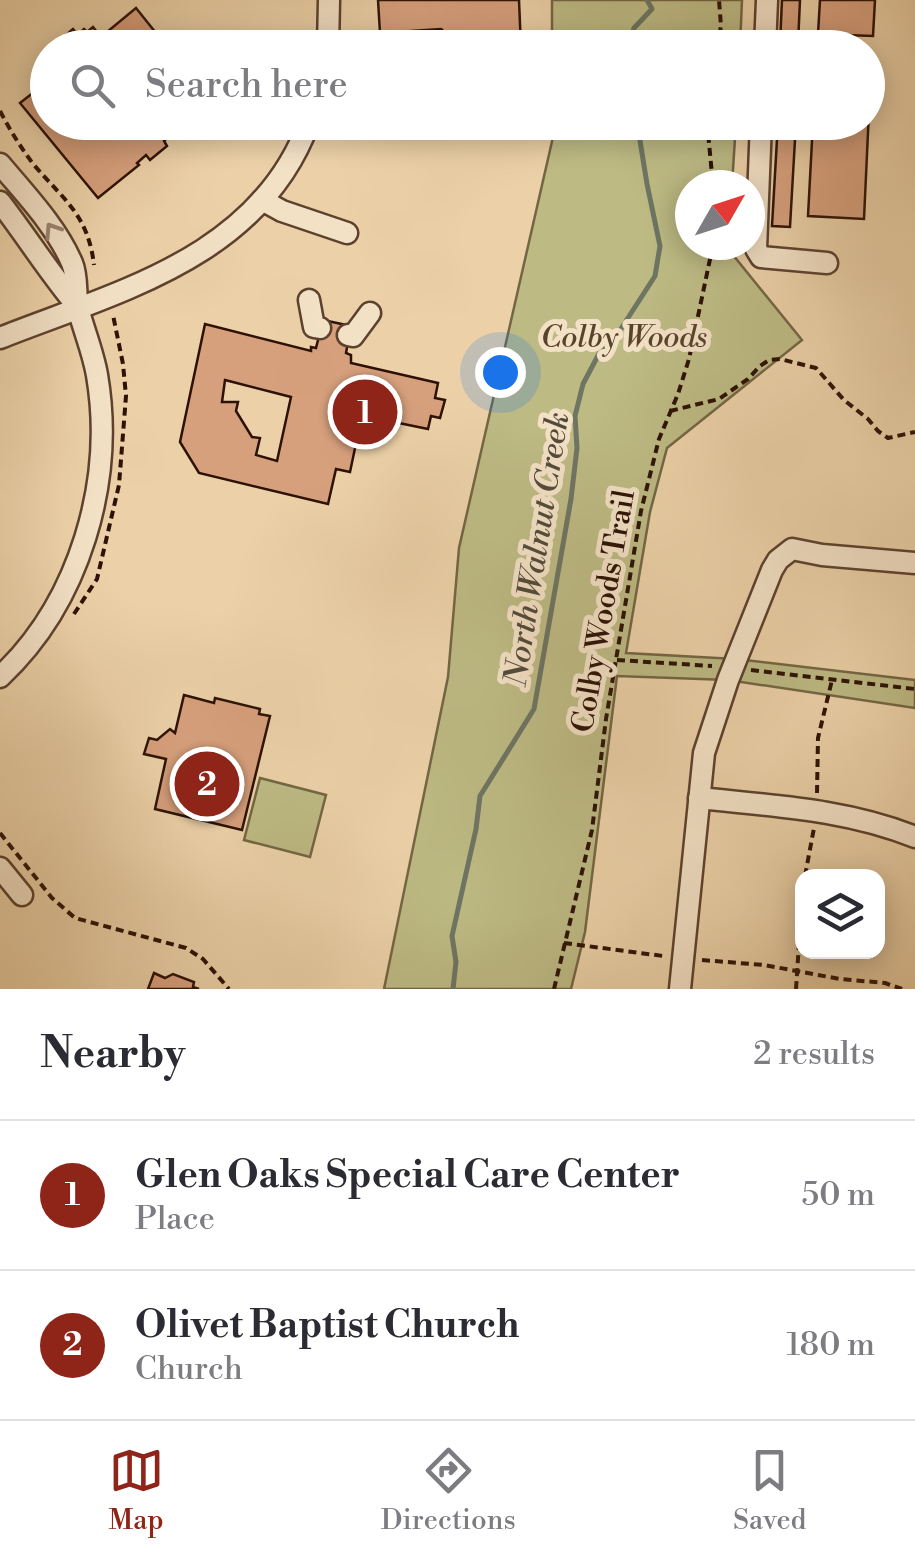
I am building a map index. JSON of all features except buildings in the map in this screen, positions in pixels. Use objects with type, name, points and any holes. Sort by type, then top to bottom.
[{"type":"street","points":[[328,30],[329,0]]},
{"type":"street","points":[[765,30],[766,0]]},
{"type":"street","points":[[0,338],[186,262],[229,232],[262,200],[290,162],[300,140]]},
{"type":"street","points":[[761,140],[756,249],[761,257],[827,263]]},
{"type":"street","points":[[0,164],[44,217],[74,266],[78,307],[89,340],[102,415],[96,495],[74,568],[33,639],[0,676]]},
{"type":"street","points":[[262,200],[282,211],[347,233]]},
{"type":"street","points":[[0,202],[78,307]]},
{"type":"street","points":[[308,300],[314,327],[320,328]]},
{"type":"street","points":[[348,335],[353,336],[370,314]]},
{"type":"street","points":[[680,989],[704,753],[732,669],[772,570],[792,550],[915,563]]},
{"type":"street","points":[[699,798],[816,811],[872,822],[915,837]]},
{"type":"street","points":[[0,868],[22,896]]},
{"type":"path","points":[[719,0],[719,30]]},
{"type":"path","points":[[709,140],[712,170]]},
{"type":"path","name":"Colby Woods Trail","points":[[554,989],[592,830],[640,511],[659,440],[688,359],[710,260]]},
{"type":"path","points":[[670,411],[719,399],[760,366],[780,358],[816,368],[852,408],[888,438],[915,432]]},
{"type":"path","points":[[617,660],[915,689]]},
{"type":"path","points":[[807,869],[816,811],[818,738],[832,680]]},
{"type":"path","points":[[0,833],[52,898],[75,918],[186,948],[203,959],[229,989]]},
{"type":"path","points":[[564,942],[885,982],[902,989]]},
{"type":"path","points":[[796,989],[799,959]]},
{"type":"green space","points":[[552,0],[742,0],[741,30],[552,30]]},
{"type":"green space","name":"Colby Woods","points":[[552,140],[735,140],[733,170],[675,170],[675,260],[737,260],[802,340],[667,448],[650,512],[626,653],[736,659],[915,680],[915,708],[728,680],[617,676],[585,932],[571,989],[384,989],[448,677],[459,548]]},
{"type":"green space","points":[[260,778],[326,795],[310,857],[244,840]]},
{"type":"waterway","name":"North Walnut Creek","points":[[633,30],[652,9],[647,0]]},
{"type":"waterway","name":"North Walnut Creek","points":[[453,989],[456,962],[452,936],[480,796],[534,709],[571,499],[577,448],[575,416],[583,384],[602,348],[615,338],[655,276],[660,246],[640,140]]},
{"type":"place","name":"Glen Oaks Special Care Center","points":[[365,412]]},
{"type":"place","name":"Olivet Baptist Church","points":[[207,784]]}]
